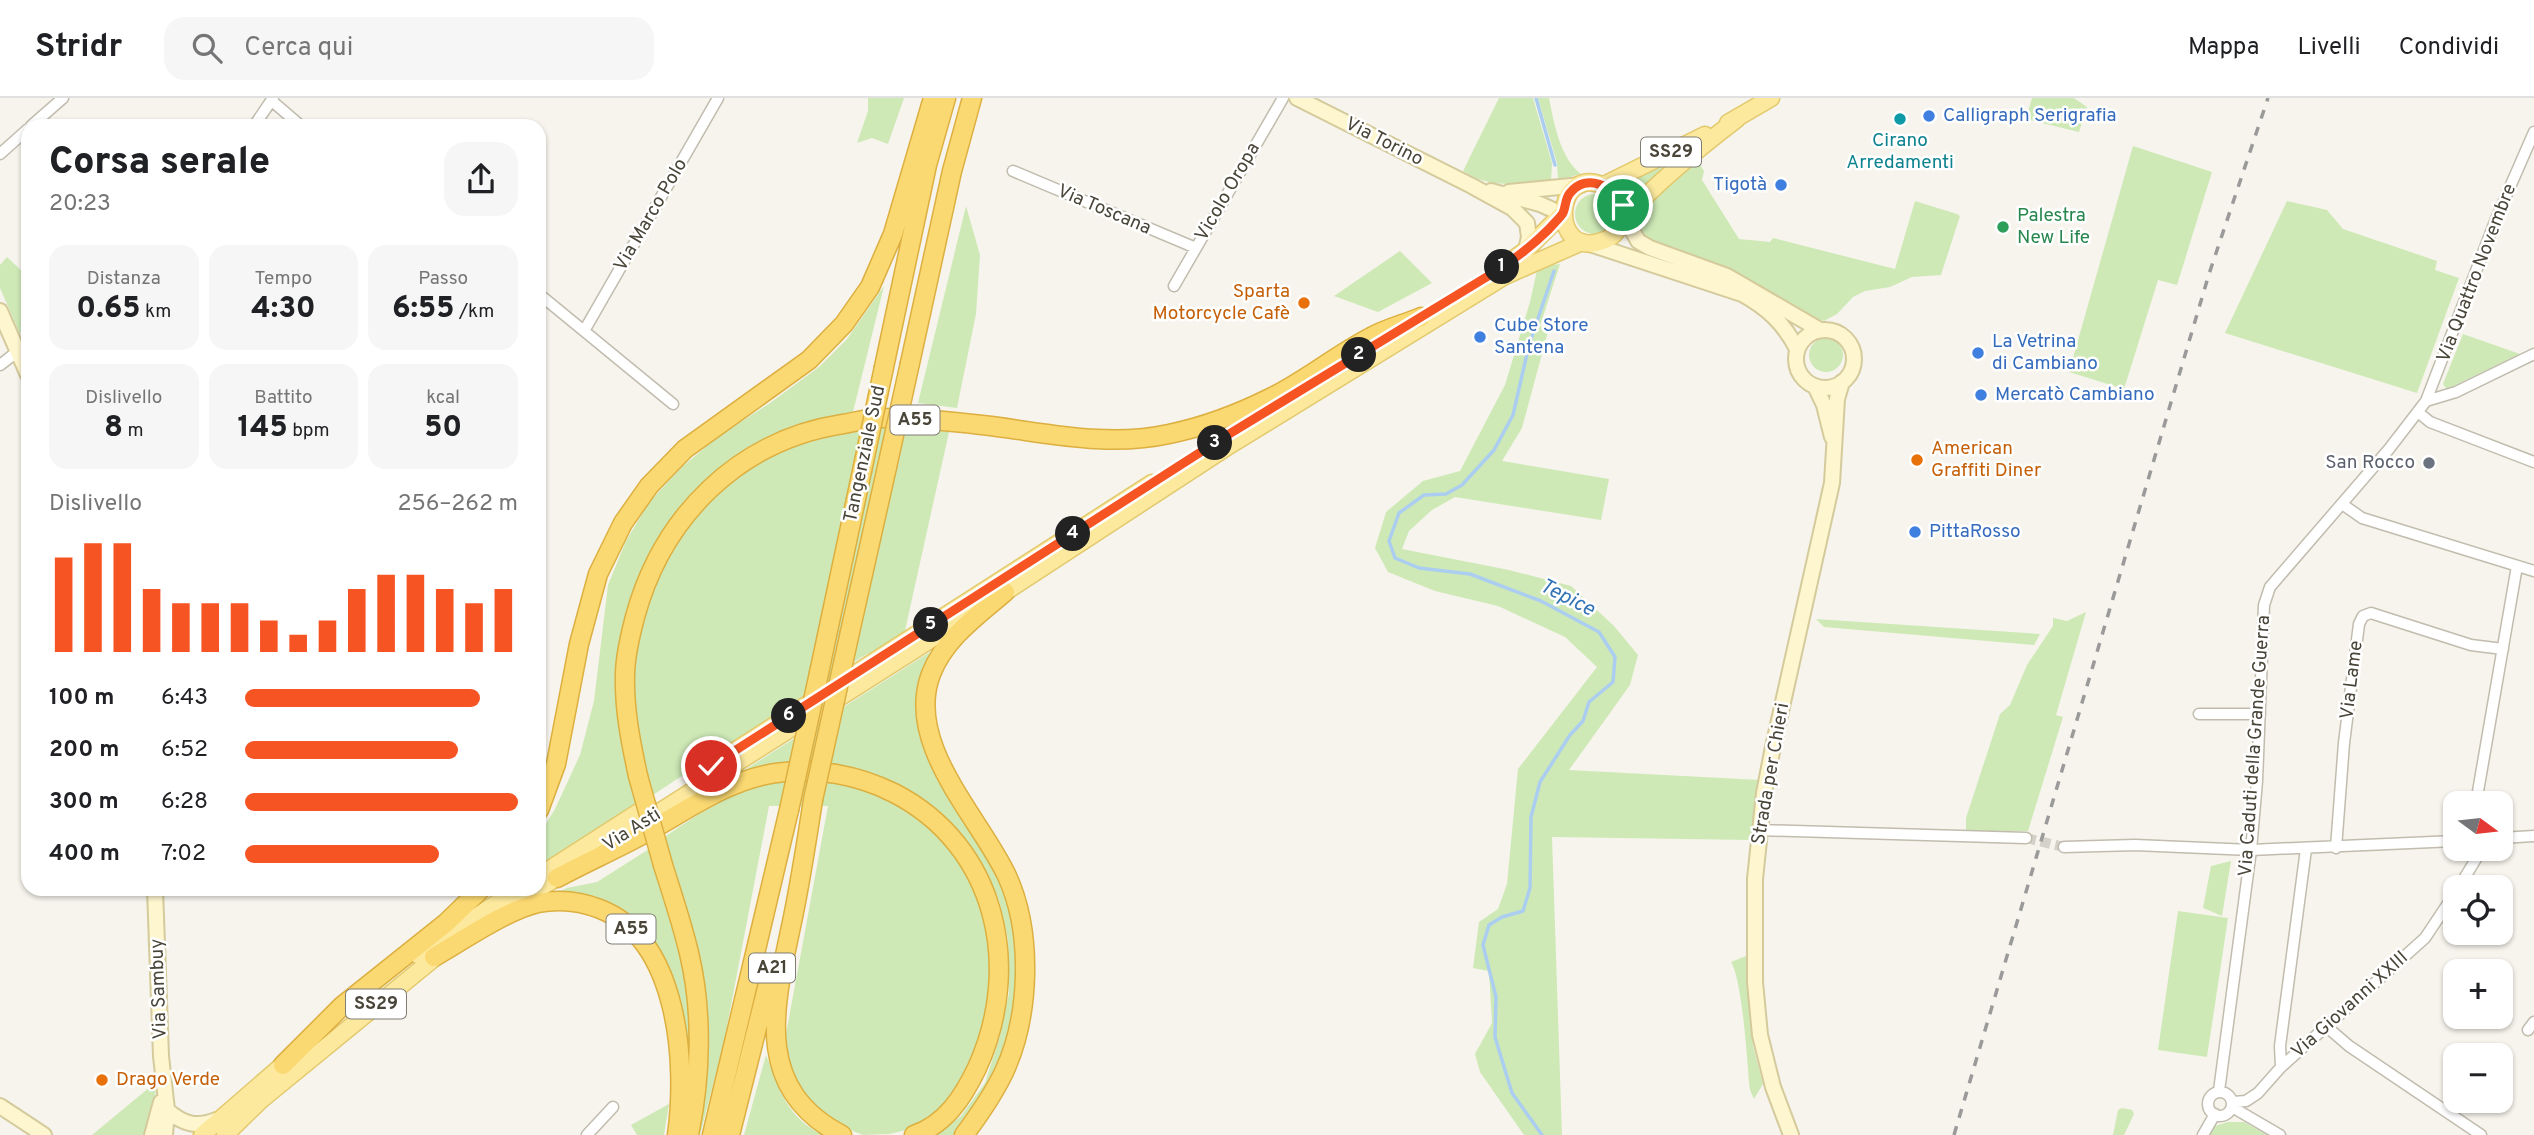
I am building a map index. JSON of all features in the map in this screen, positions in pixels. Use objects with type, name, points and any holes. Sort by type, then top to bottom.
[{"type":"highway","points":[[546,791],[556,764],[579,644],[598,574],[623,523],[649,486],[685,449],[808,360],[844,324],[870,287],[892,234],[933,98]]},
{"type":"highway","name":"Tangenziale Sud","points":[[712,1135],[789,810],[927,165],[946,98]]},
{"type":"highway","name":"Tangenziale Sud","points":[[813,800],[951,171],[972,98]]},
{"type":"highway","name":"A55","points":[[689,1135],[697,1079],[695,984],[689,952],[638,776],[628,726],[625,674],[630,635],[641,596],[657,557],[679,521],[710,488],[744,461],[779,442],[820,427],[877,418],[980,424],[1073,439],[1124,439],[1168,435],[1220,419],[1271,398],[1373,336],[1421,317]]},
{"type":"highway","points":[[964,1135],[981,1113],[1004,1071],[1020,1021],[1026,969],[1021,922],[1007,876],[944,771],[927,724],[927,697],[930,676],[941,654],[957,634],[1005,592]]},
{"type":"highway","points":[[548,877],[745,779],[776,772],[806,771],[844,775],[877,785],[912,803],[941,826],[965,853],[985,890],[996,927],[1000,971],[996,1007],[987,1046],[967,1088],[947,1116],[924,1132],[914,1135]]},
{"type":"highway","name":"A55","points":[[813,800],[804,864],[777,994],[774,1037],[789,1087],[823,1125],[842,1135]]},
{"type":"highway","name":"A21","points":[[730,1135],[813,800]]},
{"type":"highway","points":[[283,1065],[342,1006],[446,923],[474,896]]},
{"type":"highway","name":"A55","points":[[434,957],[503,918],[536,903],[584,903],[607,912],[628,925],[645,943],[657,964],[672,1010],[680,1068],[677,1135]]},
{"type":"main road","name":"Via Torino","points":[[1297,98],[1472,186],[1523,218],[1529,230],[1526,250]]},
{"type":"main road","name":"SS29","points":[[1604,185],[1737,119],[1771,98]]},
{"type":"main road","name":"SS29","points":[[1625,217],[1652,188],[1737,119]]},
{"type":"main road","name":"Via Torino","points":[[1498,193],[1581,184]]},
{"type":"main road","points":[[1797,349],[1776,317],[1742,294],[1586,243],[1572,235],[1562,214],[1570,192],[1581,184],[1604,185],[1616,193],[1638,241],[1650,248],[1727,276],[1820,330]]},
{"type":"main road","name":"Via Torino","points":[[1472,186],[1540,204],[1562,214]]},
{"type":"main road","name":"Via Asti","points":[[548,877],[1221,439],[1526,250],[1562,214]]},
{"type":"main road","points":[[1586,243],[1613,237],[1625,217]]},
{"type":"main road","name":"Via Asti","points":[[548,877],[1005,592],[1227,447],[1505,276],[1586,243]]},
{"type":"main road","points":[[0,311],[21,358]]},
{"type":"main road","points":[[1820,330],[1833,330],[1840,334],[1851,345],[1853,353],[1852,369],[1842,382],[1829,388],[1815,386],[1801,375],[1795,358],[1797,349],[1806,336],[1820,330]]},
{"type":"main road","name":"Strada per Chieri","points":[[1791,1135],[1773,1087],[1760,1035],[1755,982],[1754,922],[1759,830],[1773,747],[1825,521],[1835,455],[1837,399],[1842,382]]},
{"type":"main road","name":"Strada per Chieri","points":[[1815,386],[1824,405],[1835,455]]},
{"type":"main road","name":"Via Sambuy","points":[[155,896],[167,1110],[165,1135]]},
{"type":"main road","name":"SS29","points":[[202,1135],[216,1120],[418,955],[507,896]]},
{"type":"main road","name":"Via Asti","points":[[225,1135],[261,1100],[434,957],[521,896]]},
{"type":"main road","name":"Via Sambuy","points":[[152,1135],[164,1090]]},
{"type":"main road","points":[[0,1106],[44,1133]]},
{"type":"main road","points":[[167,1110],[182,1121],[196,1125],[216,1120]]},
{"type":"street","points":[[39,119],[63,98]]},
{"type":"street","name":"Via Marco Polo","points":[[584,331],[718,98]]},
{"type":"street","name":"Vicolo Oropa","points":[[1174,286],[1283,98]]},
{"type":"street","points":[[259,119],[272,99],[293,119]]},
{"type":"street","name":"Via Quattro Novembre","points":[[2419,413],[2496,219],[2534,132]]},
{"type":"street","points":[[0,154],[21,135]]},
{"type":"street","name":"Via Toscana","points":[[1013,171],[1196,248]]},
{"type":"street","points":[[546,300],[673,404]]},
{"type":"street","points":[[0,365],[18,351]]},
{"type":"street","points":[[2426,401],[2456,392],[2534,354]]},
{"type":"street","points":[[2419,413],[2430,422],[2534,462]]},
{"type":"street","name":"Via Caduti della Grande Guerra","points":[[2219,1091],[2251,850],[2264,605],[2270,586],[2419,413]]},
{"type":"street","points":[[2342,504],[2362,518],[2534,571]]},
{"type":"street","points":[[2478,791],[2517,566]]},
{"type":"street","name":"Via Lame","points":[[2336,848],[2344,743],[2359,624],[2363,616],[2377,615],[2471,645],[2503,649]]},
{"type":"street","points":[[2199,714],[2260,714]]},
{"type":"street","points":[[1759,830],[2026,838]]},
{"type":"street","points":[[2513,837],[2534,836]]},
{"type":"street","points":[[2064,847],[2135,845],[2251,850],[2443,842]]},
{"type":"street","points":[[2281,1067],[2280,1046],[2306,849]]},
{"type":"street","name":"Via Giovanni XXIII","points":[[2232,1105],[2246,1101],[2258,1093],[2281,1067],[2425,937],[2443,911]]},
{"type":"street","points":[[2327,1027],[2349,1046],[2481,1135]]},
{"type":"street","points":[[2232,1105],[2225,1115],[2215,1114],[2209,1109],[2208,1101],[2219,1091],[2228,1094],[2232,1105],[2280,1135]]},
{"type":"street","points":[[587,1135],[613,1107]]},
{"type":"street","points":[[2203,1135],[2215,1114]]},
{"type":"green space","points":[[868,98],[904,98],[888,144],[872,138],[857,143],[868,111]]},
{"type":"green space","points":[[1499,98],[1533,98],[1552,163],[1551,182],[1494,183],[1483,181],[1463,171]]},
{"type":"green space","points":[[1538,98],[1549,98],[1563,150],[1581,174],[1558,180],[1557,163]]},
{"type":"green space","points":[[2032,98],[2074,98],[2087,107],[2079,132],[2026,119]]},
{"type":"green space","points":[[2133,146],[2212,172],[2177,285],[2158,280],[2124,389],[2069,372]]},
{"type":"green space","points":[[1669,159],[1675,159],[1631,201],[1621,187]]},
{"type":"green space","points":[[1699,163],[1704,171],[1702,180],[1739,239],[1770,242],[1773,238],[1895,269],[1915,201],[1957,214],[1960,216],[1941,275],[1912,277],[1890,287],[1865,291],[1853,297],[1837,314],[1824,321],[1813,318],[1732,271],[1657,244],[1640,235],[1635,223],[1638,213],[1685,168]]},
{"type":"green space","points":[[1595,194],[1603,195],[1609,200],[1614,206],[1614,222],[1609,228],[1603,233],[1595,234],[1587,233],[1581,228],[1576,222],[1575,214],[1576,206],[1581,200],[1587,195]]},
{"type":"green space","points":[[2287,201],[2327,210],[2343,229],[2437,261],[2435,270],[2459,278],[2417,393],[2225,333]]},
{"type":"green space","points":[[966,206],[980,255],[976,314],[957,408],[918,403]]},
{"type":"green space","points":[[1400,251],[1432,283],[1378,312],[1334,296]]},
{"type":"green space","points":[[7,257],[21,270],[20,334],[0,288],[0,265]]},
{"type":"green space","points":[[1560,264],[1540,326],[1549,328],[1522,428],[1502,461],[1609,479],[1601,520],[1455,497],[1432,510],[1409,531],[1402,549],[1509,570],[1571,586],[1614,626],[1638,655],[1630,685],[1569,770],[1760,780],[1752,840],[1552,837],[1562,1135],[1524,1135],[1480,1072],[1475,1054],[1492,1023],[1489,971],[1473,968],[1479,922],[1498,909],[1507,884],[1518,769],[1597,667],[1565,637],[1498,606],[1435,591],[1388,572],[1375,548],[1386,512],[1423,481],[1460,471],[1505,385],[1538,266]]},
{"type":"green space","points":[[884,286],[853,412],[791,429],[666,532],[619,687],[622,744],[636,804],[546,862],[546,824],[580,755],[594,701],[608,585],[626,541],[650,501],[683,466],[719,436],[819,367],[847,339]]},
{"type":"green space","points":[[2463,334],[2520,354],[2447,389],[2443,384]]},
{"type":"green space","points":[[1826,338],[1838,343],[1843,355],[1838,367],[1826,372],[1814,367],[1809,355],[1814,343]]},
{"type":"green space","points":[[915,427],[949,432],[904,635],[860,658],[653,795],[634,732],[632,664],[645,602],[684,527],[712,496],[743,471],[782,449],[820,435],[852,428]]},
{"type":"green space","points":[[2086,612],[2056,715],[2063,717],[2028,831],[1966,831],[1966,818],[2000,714],[2010,705],[2027,665],[2053,626],[2053,618],[2067,621]]},
{"type":"green space","points":[[1816,619],[2040,634],[2034,645],[1824,627]]},
{"type":"green space","points":[[930,652],[920,680],[917,722],[930,758],[1006,892],[1017,936],[1017,999],[1008,1040],[995,1079],[954,1135],[937,1135],[961,1116],[985,1083],[1000,1036],[1009,993],[1008,939],[999,900],[978,859],[949,823],[908,795],[871,777],[754,770],[740,773]]},
{"type":"green space","points":[[783,781],[836,781],[893,801],[945,839],[973,880],[990,926],[993,975],[986,1026],[969,1071],[952,1101],[922,1126],[890,1134],[863,1135],[833,1123],[813,1104],[790,1071],[784,1045],[828,806],[769,806],[724,1042],[700,1135],[696,1135],[704,1057],[663,838],[716,804],[761,785]]},
{"type":"green space","points":[[649,849],[686,970],[692,1036],[690,1085],[677,1009],[629,919],[545,898],[567,888],[597,882]]},
{"type":"green space","points":[[2231,861],[2222,916],[2203,908],[2211,866]]},
{"type":"green space","points":[[2178,911],[2228,918],[2207,1057],[2158,1050]]},
{"type":"green space","points":[[1746,956],[1753,1046],[1763,1084],[1754,1099],[1750,1090],[1739,987],[1731,962]]},
{"type":"green space","points":[[766,1055],[780,1091],[792,1111],[800,1120],[823,1135],[744,1135]]},
{"type":"green space","points":[[156,1082],[152,1116],[144,1135],[92,1135]]},
{"type":"green space","points":[[669,1104],[664,1135],[637,1135],[631,1125]]},
{"type":"green space","points":[[2118,1110],[2132,1110],[2134,1114],[2124,1135],[2113,1135]]},
{"type":"green space","points":[[2228,1122],[2244,1122],[2267,1135],[2209,1135],[2215,1126]]},
{"type":"waterway","name":"Tepice","points":[[1536,98],[1555,165]]},
{"type":"waterway","name":"Tepice","points":[[1542,1135],[1512,1093],[1495,1037],[1496,997],[1483,945],[1489,925],[1502,917],[1523,911],[1530,888],[1531,817],[1540,782],[1570,735],[1583,721],[1589,702],[1613,682],[1615,657],[1599,632],[1541,601],[1470,574],[1419,568],[1395,558],[1389,541],[1399,513],[1424,495],[1446,494],[1462,485],[1494,450],[1513,415],[1529,345],[1554,271]]},
{"type":"tunnel","points":[[2026,838],[2064,847]]},
{"type":"railway","points":[[1954,1135],[2209,274],[2268,98]]},
{"type":"place","name":"Calligraph Serigrafia","points":[[1929,116]]},
{"type":"place","name":"Cirano Arredamenti","points":[[1900,119]]},
{"type":"place","name":"Tigotà","points":[[1781,185]]},
{"type":"place","name":"Palestra New Life","points":[[2003,227]]},
{"type":"place","name":"Sparta Motorcycle Cafè","points":[[1304,303]]},
{"type":"place","name":"Cube Store Santena","points":[[1480,337]]},
{"type":"place","name":"La Vetrina di Cambiano","points":[[1978,353]]},
{"type":"place","name":"Mercatò Cambiano","points":[[1981,395]]},
{"type":"place","name":"American Graffiti Diner","points":[[1917,460]]},
{"type":"place","name":"San Rocco","points":[[2429,463]]},
{"type":"place","name":"PittaRosso","points":[[1915,532]]},
{"type":"place","name":"Drago Verde","points":[[102,1080]]},
{"type":"route","points":[[711,766],[1221,439],[1498,270],[1549,229],[1562,214],[1570,192],[1581,184],[1604,185],[1616,193],[1623,205]]}]
